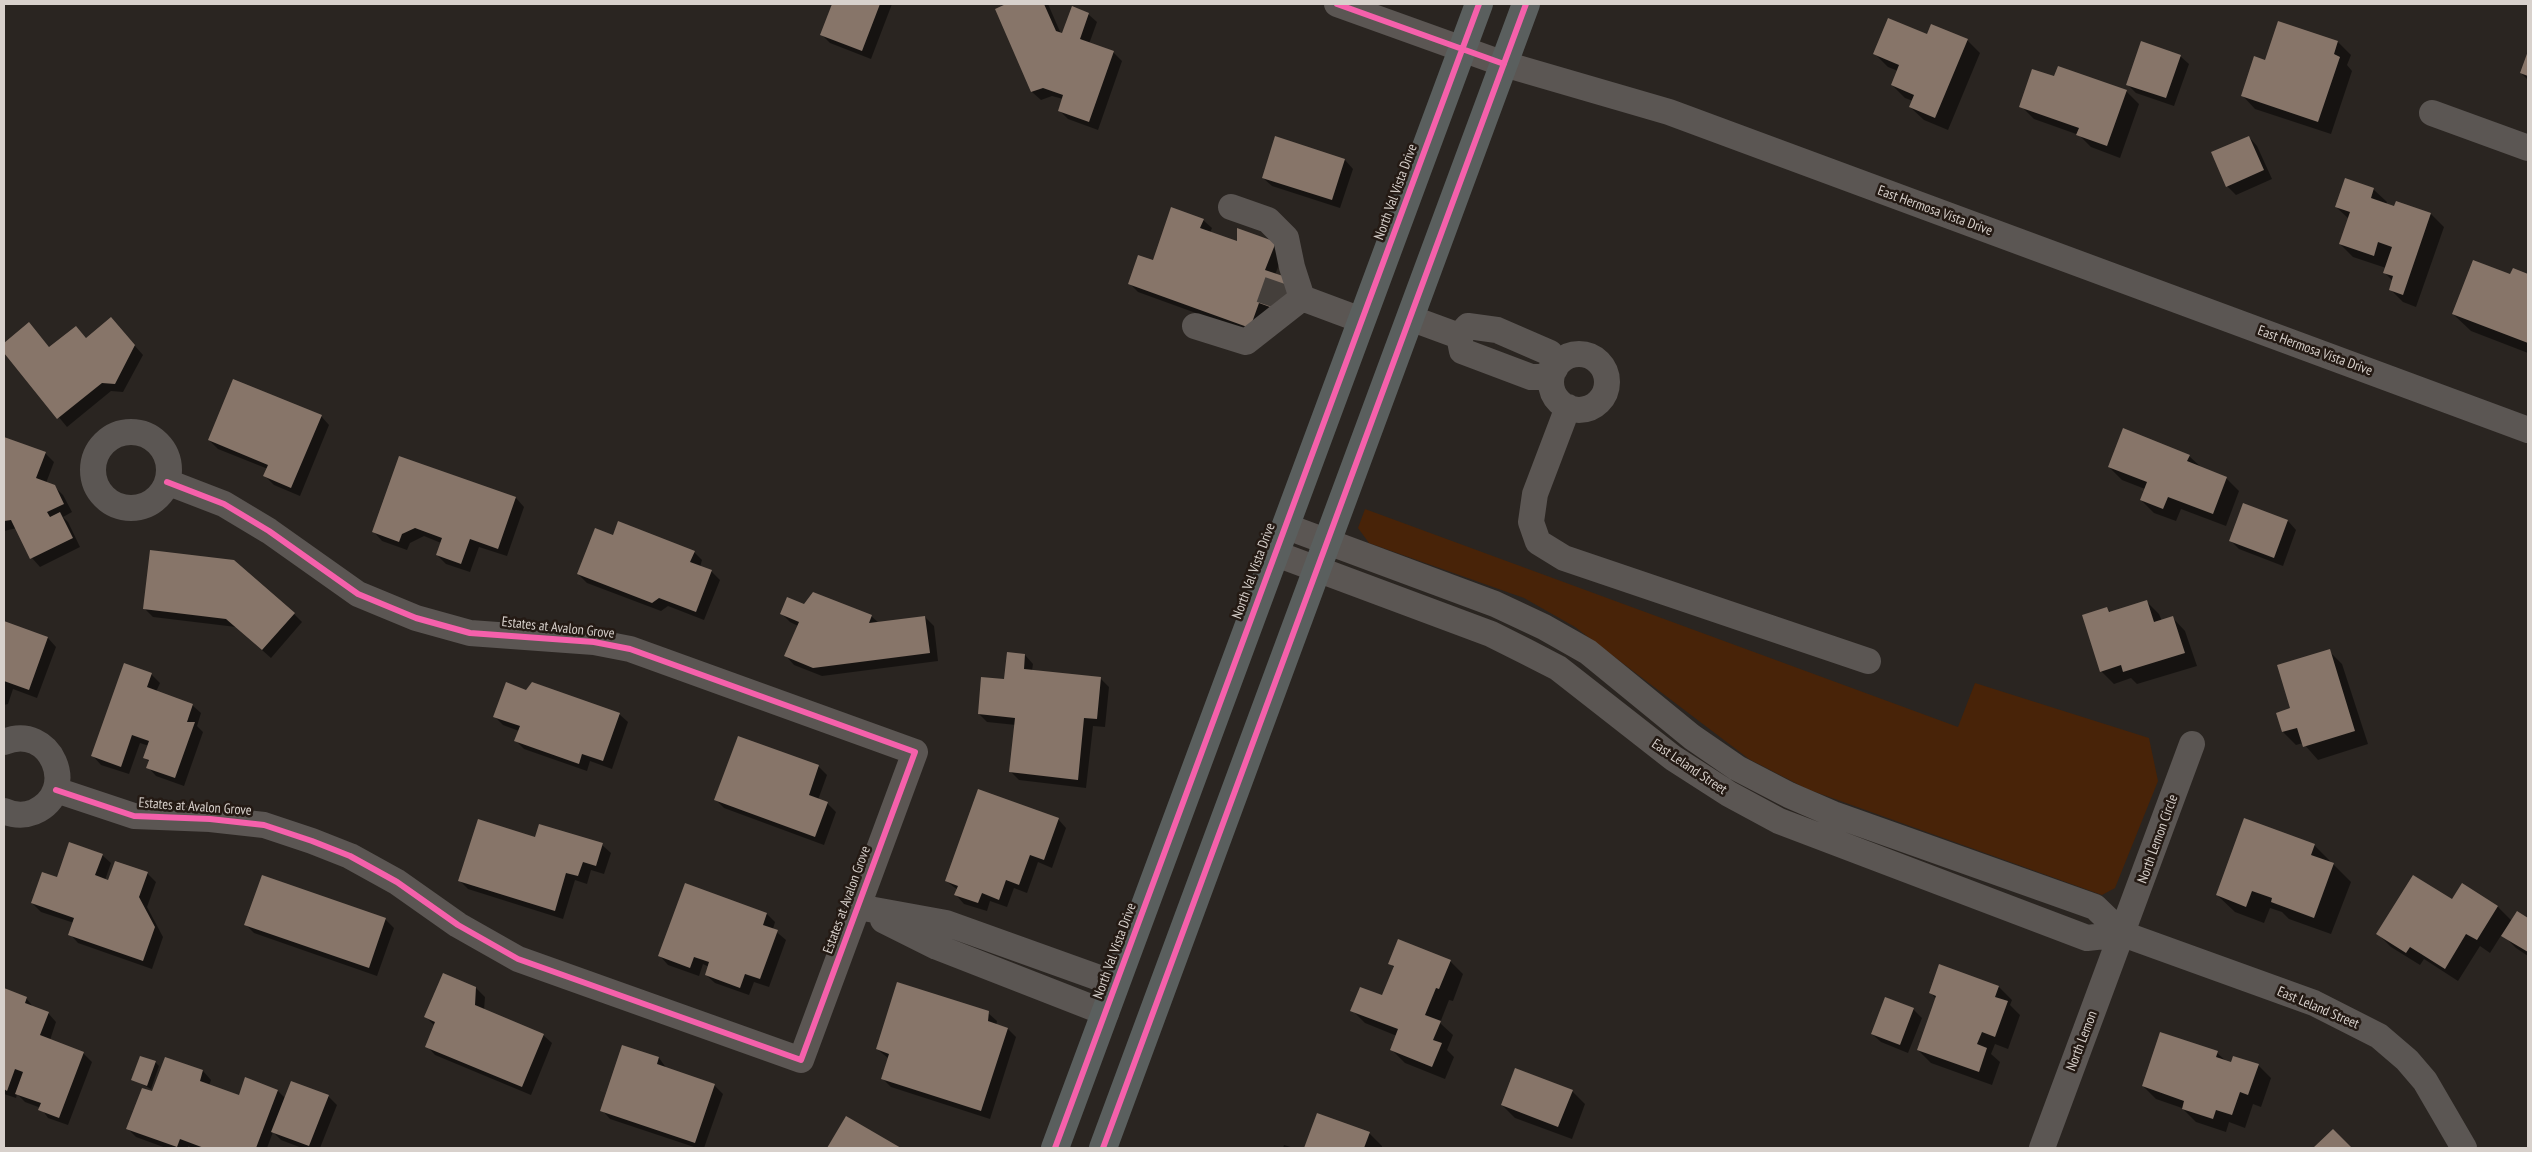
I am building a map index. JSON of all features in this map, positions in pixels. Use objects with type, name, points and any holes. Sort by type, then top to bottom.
[{"type":"main road","name":"North Val Vista Drive","points":[[1055,1148],[1479,4]]},
{"type":"main road","points":[[1103,1148],[1526,4]]},
{"type":"street","name":"East Hermosa Vista Drive","points":[[1337,4],[1504,64],[1678,116],[2528,430]]},
{"type":"street","points":[[2432,113],[2528,148]]},
{"type":"street","points":[[1231,207],[1268,220],[1286,238],[1286,271],[1302,298],[1362,320]]},
{"type":"street","points":[[1195,326],[1246,342],[1269,315],[1302,298]]},
{"type":"street","points":[[1410,318],[1459,336],[1462,351],[1531,376],[1542,377],[1555,369],[1564,358],[1573,354],[1592,356],[1605,370],[1607,388],[1598,403],[1582,410],[1568,407],[1557,400],[1553,392],[1551,383],[1555,369]]},
{"type":"street","points":[[1568,407],[1535,494],[1531,522],[1538,542],[1564,558],[1868,661]]},
{"type":"street","name":"Estates at Avalon Grove","points":[[56,790],[134,816],[210,819],[264,825],[312,840],[350,856],[397,882],[458,926],[518,960],[801,1060],[915,752],[630,649],[594,642],[470,633],[416,618],[358,594],[269,531],[224,504],[167,482]]},
{"type":"street","name":"East Leland Street","points":[[1285,526],[1495,604],[1544,626],[1588,652],[1692,737],[1737,768],[1789,795],[2095,907],[2123,934],[2314,1003],[2378,1036],[2407,1060],[2424,1081],[2464,1148]]},
{"type":"street","name":"East Leland Street","points":[[1274,554],[1491,634],[1558,668],[1673,758],[1729,794],[1779,821],[2087,938],[2123,934]]},
{"type":"street","points":[[4,742],[19,738],[31,740],[42,746],[50,754],[56,765],[58,776],[56,790],[42,808],[31,813],[19,815],[4,811]]},
{"type":"street","name":"North Lemon Circle","points":[[2123,934],[2192,744]]},
{"type":"street","name":"Estates at Avalon Grove","points":[[858,907],[946,923],[1116,984]]},
{"type":"street","name":"Estates at Avalon Grove","points":[[858,907],[936,947],[1106,1013]]},
{"type":"street","name":"North Lemon","points":[[2042,1148],[2123,934]]},
{"type":"street","points":[[1024,981],[1032,954]]},
{"type":"shaded area","points":[[1365,509],[1958,727],[1975,683],[2149,738],[2158,781],[2115,888],[2102,895],[1807,789],[1749,759],[1575,627],[1524,598],[1369,543],[1358,528]]},
{"type":"building","points":[[832,4],[880,4],[862,51],[820,35]]},
{"type":"building","points":[[1006,4],[1044,4],[1056,31],[1062,33],[1072,6],[1089,13],[1080,39],[1114,51],[1089,122],[1058,111],[1063,95],[1043,88],[1031,92],[995,9]]},
{"type":"building","points":[[1888,18],[1927,34],[1931,24],[1968,39],[1935,118],[1909,107],[1914,95],[1891,85],[1899,65],[1873,54]]},
{"type":"building","points":[[2278,21],[2338,41],[2334,54],[2340,57],[2318,122],[2241,96],[2254,56],[2265,60]]},
{"type":"building","points":[[2141,41],[2181,55],[2166,98],[2126,85]]},
{"type":"building","points":[[2528,51],[2528,76],[2520,73]]},
{"type":"building","points":[[2058,66],[2127,90],[2107,146],[2076,135],[2079,128],[2019,107],[2032,69],[2054,76]]},
{"type":"building","points":[[1275,136],[1345,159],[1332,200],[1262,178]]},
{"type":"building","points":[[2249,136],[2264,170],[2226,187],[2211,152]]},
{"type":"building","points":[[2345,178],[2374,188],[2371,198],[2394,206],[2396,201],[2431,213],[2403,295],[2389,290],[2393,276],[2383,273],[2392,247],[2378,242],[2374,256],[2339,244],[2350,212],[2335,207]]},
{"type":"building","points":[[1171,207],[1204,219],[1200,228],[1237,241],[1237,228],[1276,242],[1265,270],[1292,279],[1281,311],[1259,303],[1250,328],[1128,284],[1138,255],[1153,260]]},
{"type":"building","points":[[2473,260],[2510,274],[2513,268],[2528,274],[2528,343],[2452,314]]},
{"type":"building","points":[[111,317],[135,345],[115,384],[102,383],[57,419],[4,353],[4,343],[29,322],[49,347],[76,326],[86,338]]},
{"type":"building","points":[[233,379],[322,415],[291,488],[263,476],[268,465],[208,440]]},
{"type":"building","points":[[2123,428],[2190,455],[2187,461],[2227,477],[2213,514],[2168,497],[2163,509],[2140,500],[2147,482],[2108,467]]},
{"type":"building","points":[[4,437],[46,452],[36,478],[55,485],[64,504],[47,512],[50,517],[60,512],[73,538],[30,559],[11,520],[4,521]]},
{"type":"building","points":[[399,456],[516,497],[498,549],[470,539],[461,564],[436,555],[442,538],[415,528],[402,534],[399,542],[372,532]]},
{"type":"building","points":[[2243,503],[2288,520],[2274,558],[2229,541]]},
{"type":"building","points":[[618,521],[695,551],[690,562],[712,570],[696,612],[659,598],[652,603],[577,574],[595,528],[613,535]]},
{"type":"building","points":[[150,550],[234,560],[295,613],[262,650],[226,619],[143,609]]},
{"type":"building","points":[[813,592],[872,615],[869,623],[925,616],[930,653],[813,668],[784,656],[799,622],[780,614],[787,597],[804,604]]},
{"type":"building","points":[[2147,600],[2154,622],[2173,616],[2185,653],[2123,672],[2121,665],[2100,672],[2082,615],[2107,607],[2109,612]]},
{"type":"building","points":[[4,621],[48,637],[29,690],[4,681]]},
{"type":"building","points":[[2330,649],[2355,731],[2303,747],[2297,728],[2282,732],[2276,713],[2290,708],[2277,665]]},
{"type":"building","points":[[1007,652],[1025,654],[1024,669],[1101,677],[1097,719],[1084,718],[1078,780],[1009,772],[1015,718],[978,714],[981,677],[1004,679]]},
{"type":"building","points":[[124,663],[152,673],[147,687],[193,704],[187,722],[195,722],[175,778],[146,768],[149,760],[143,758],[149,741],[132,735],[121,767],[91,756]]},
{"type":"building","points":[[506,682],[526,690],[532,682],[620,713],[603,761],[582,754],[579,764],[514,741],[520,726],[493,717]]},
{"type":"building","points":[[738,736],[819,765],[809,795],[828,802],[815,837],[714,800]]},
{"type":"building","points":[[978,789],[1059,818],[1044,860],[1030,855],[1019,885],[1006,880],[999,900],[982,893],[978,903],[954,895],[958,886],[945,881]]},
{"type":"building","points":[[2244,818],[2315,844],[2311,855],[2334,863],[2314,918],[2271,902],[2272,898],[2252,891],[2246,907],[2216,895]]},
{"type":"building","points":[[478,819],[535,837],[539,824],[603,843],[596,866],[583,862],[578,876],[566,873],[555,911],[458,881]]},
{"type":"building","points":[[69,842],[103,854],[95,875],[108,880],[115,861],[148,872],[139,897],[155,927],[143,961],[68,935],[74,918],[31,903],[42,872],[57,877]]},
{"type":"building","points":[[262,875],[386,918],[369,968],[244,925]]},
{"type":"building","points":[[2413,875],[2452,899],[2462,883],[2498,906],[2477,940],[2466,934],[2445,969],[2410,947],[2406,953],[2376,934]]},
{"type":"building","points":[[685,883],[767,913],[763,925],[778,930],[760,979],[745,974],[740,988],[705,975],[709,962],[694,957],[690,968],[658,956]]},
{"type":"building","points":[[2517,911],[2528,918],[2528,952],[2501,936]]},
{"type":"building","points":[[1398,939],[1451,960],[1439,989],[1436,988],[1425,1015],[1441,1021],[1433,1040],[1442,1043],[1432,1067],[1390,1050],[1398,1029],[1350,1011],[1360,987],[1382,995],[1394,966],[1388,964]]},
{"type":"building","points":[[1939,964],[1999,986],[1995,997],[2008,1001],[1995,1037],[1982,1032],[1977,1044],[1987,1048],[1979,1072],[1917,1050],[1936,996],[1929,993]]},
{"type":"building","points":[[443,973],[476,987],[475,1005],[544,1034],[522,1087],[425,1047],[435,1022],[424,1017]]},
{"type":"building","points":[[897,982],[989,1011],[988,1021],[1008,1028],[981,1111],[881,1079],[889,1054],[876,1049]]},
{"type":"building","points":[[4,988],[27,997],[25,1003],[49,1012],[40,1035],[84,1052],[59,1118],[38,1110],[41,1103],[15,1094],[23,1072],[15,1069],[7,1091],[4,1089]]},
{"type":"building","points":[[1885,997],[1914,1008],[1900,1045],[1871,1034]]},
{"type":"building","points":[[2160,1032],[2218,1051],[2216,1057],[2231,1062],[2233,1056],[2259,1064],[2248,1095],[2240,1092],[2232,1115],[2216,1110],[2213,1119],[2182,1109],[2184,1101],[2142,1086]]},
{"type":"building","points":[[622,1045],[659,1057],[657,1064],[715,1084],[695,1143],[600,1111]]},
{"type":"building","points":[[140,1056],[156,1061],[147,1086],[131,1080]]},
{"type":"building","points":[[165,1057],[203,1070],[200,1081],[239,1095],[245,1077],[278,1090],[256,1148],[204,1148],[180,1139],[177,1147],[126,1129],[142,1088],[152,1091]]},
{"type":"building","points":[[1515,1068],[1573,1090],[1558,1127],[1501,1105]]},
{"type":"building","points":[[291,1081],[329,1095],[309,1146],[271,1132]]},
{"type":"building","points":[[1317,1113],[1370,1132],[1364,1148],[1304,1148]]},
{"type":"building","points":[[846,1116],[901,1148],[827,1148]]},
{"type":"building","points":[[2333,1129],[2352,1148],[2313,1148]]},
{"type":"tunnel","points":[[1269,306],[1280,275]]},
{"type":"cycle path","points":[[1337,4],[1504,64]]},
{"type":"cycle path","points":[[1055,1148],[1479,4]]},
{"type":"cycle path","points":[[1103,1148],[1526,4]]},
{"type":"cycle path","points":[[56,790],[134,816],[210,819],[264,825],[312,841],[350,856],[397,882],[458,925],[518,959],[801,1060],[915,752],[630,649],[594,642],[470,633],[416,618],[358,594],[269,531],[224,504],[167,482]]}]
